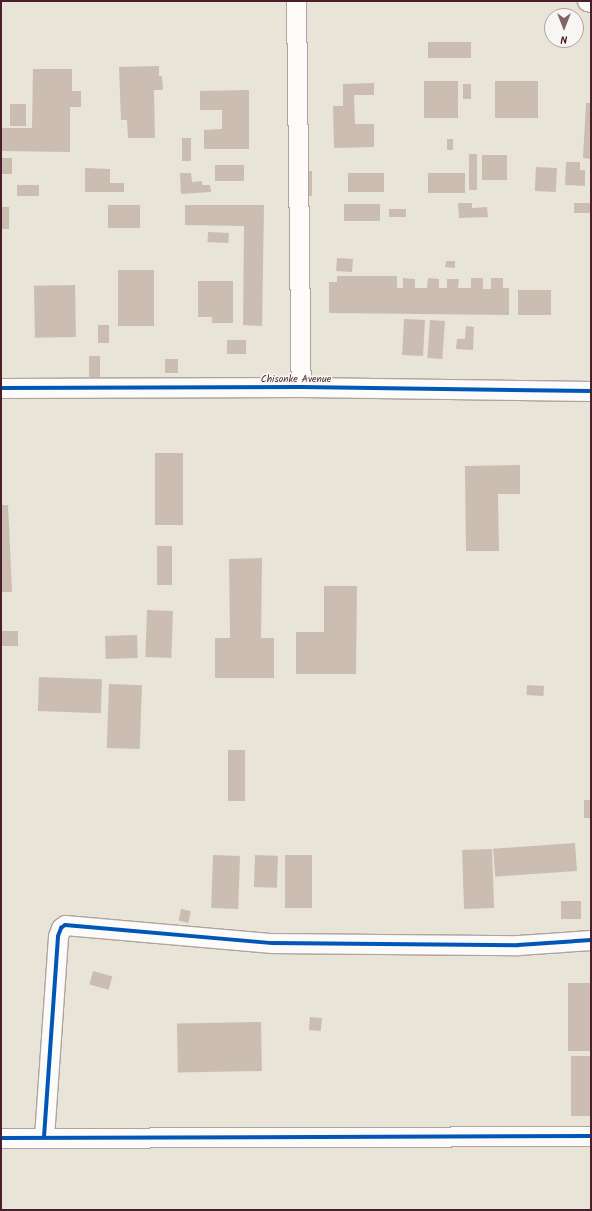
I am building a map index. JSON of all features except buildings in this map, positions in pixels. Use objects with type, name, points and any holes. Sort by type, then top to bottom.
[{"type":"street","points":[[296,1],[301,387]]},
{"type":"street","points":[[587,1],[591,2]]},
{"type":"street","name":"Chisonke Avenue","points":[[1,388],[301,387],[591,391]]},
{"type":"street","points":[[44,1137],[58,936],[61,928],[65,925],[272,943],[518,945],[591,940]]},
{"type":"street","points":[[1,1138],[591,1136]]},
{"type":"cycle path","points":[[1,388],[301,387],[591,391]]},
{"type":"cycle path","points":[[44,1137],[58,936],[61,928],[65,925],[272,943],[518,945],[591,940]]},
{"type":"cycle path","points":[[1,1138],[591,1136]]}]
